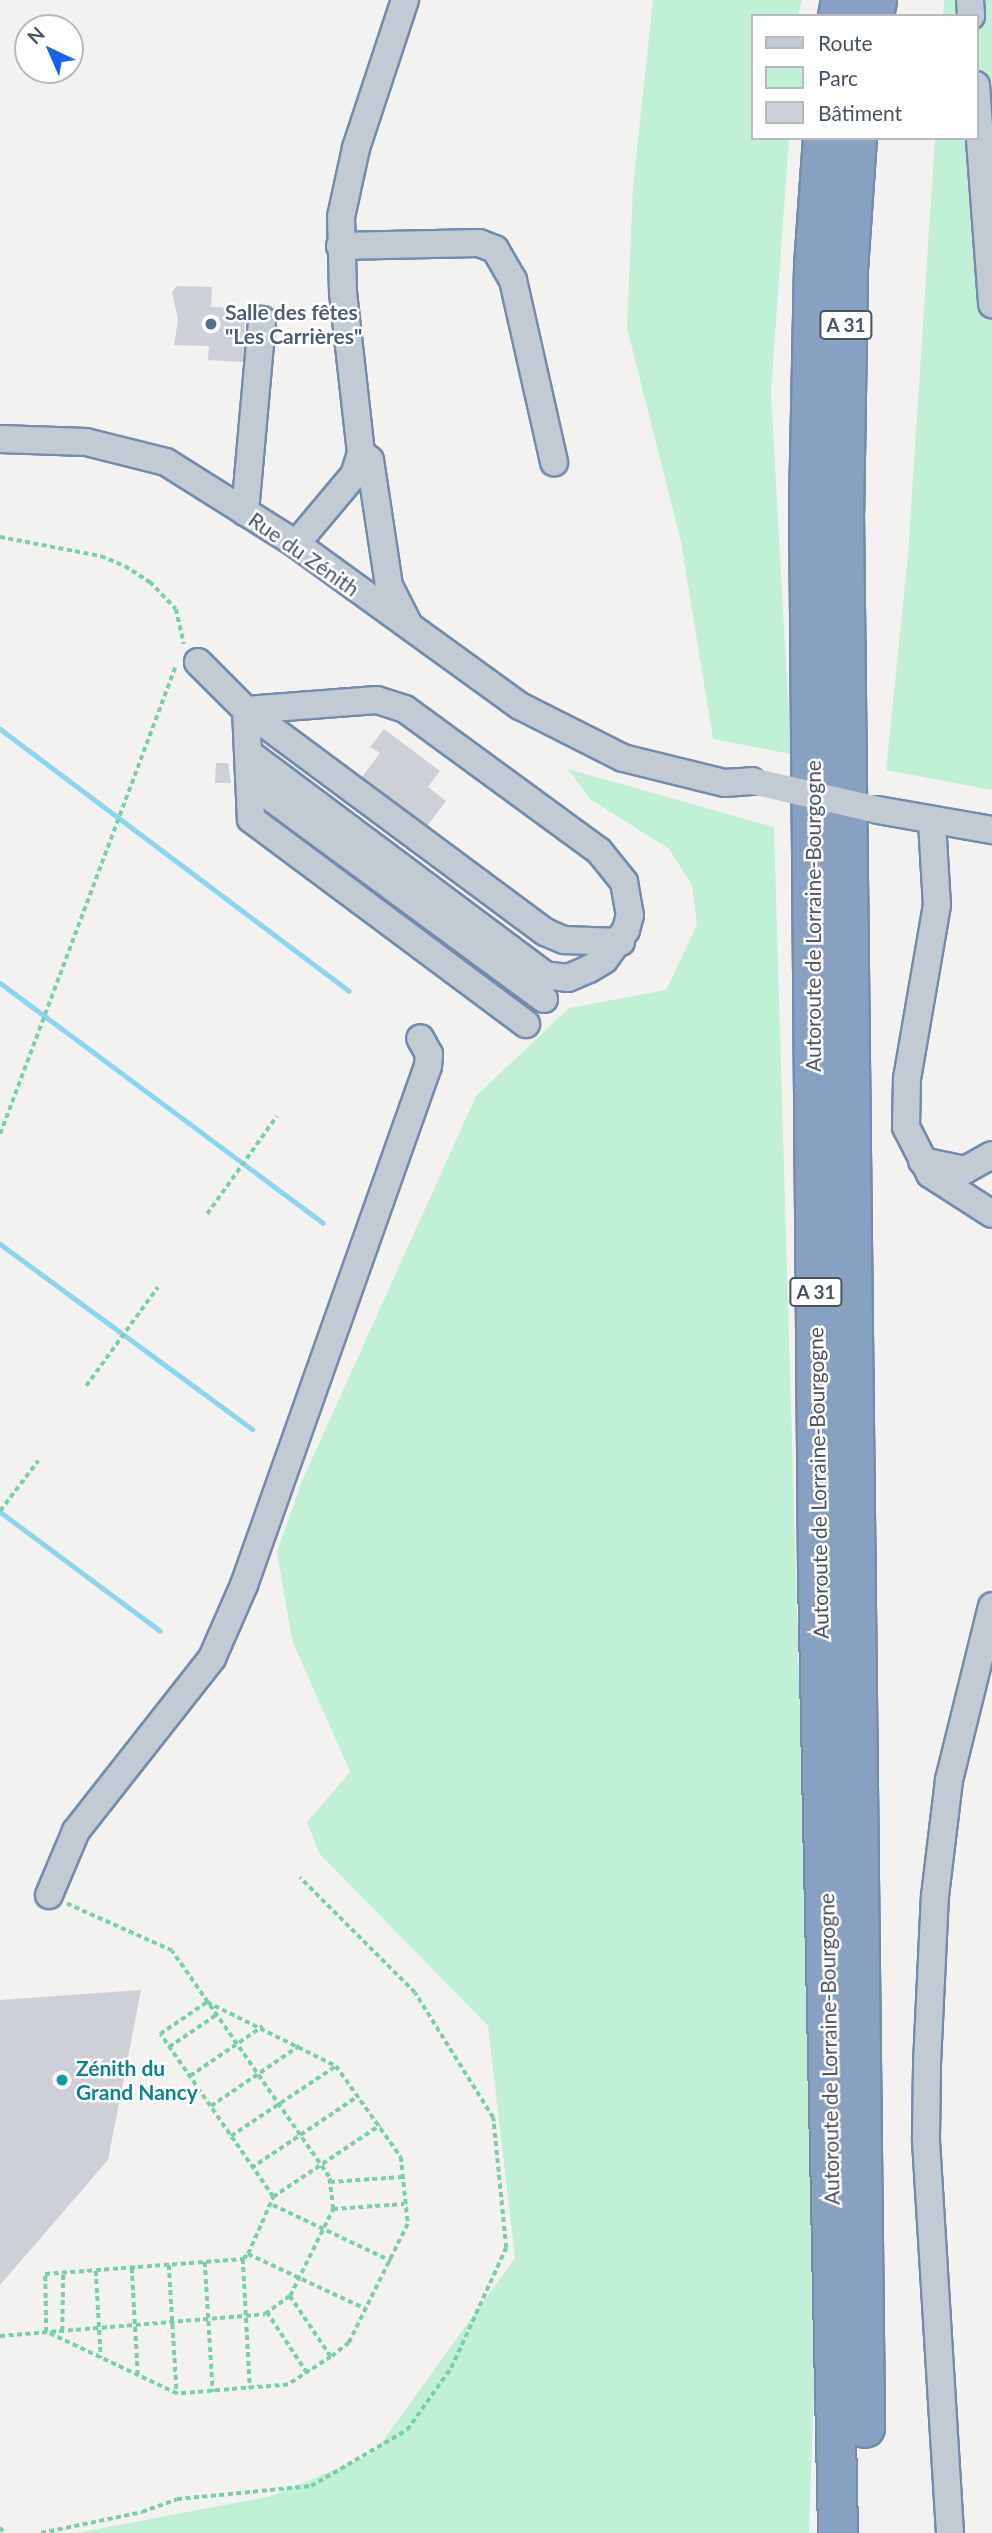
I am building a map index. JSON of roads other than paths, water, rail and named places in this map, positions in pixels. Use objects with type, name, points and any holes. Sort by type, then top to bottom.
[{"type":"highway","name":"Autoroute de Lorraine-Bourgogne","points":[[824,140],[814,267],[810,511],[818,1577],[838,2533]]},
{"type":"highway","name":"Autoroute de Lorraine-Bourgogne","points":[[858,140],[848,269],[844,526],[865,2533]]},
{"type":"street","points":[[296,544],[354,475],[361,453],[340,246],[356,148],[405,0]]},
{"type":"street","points":[[978,112],[992,304]]},
{"type":"street","points":[[340,246],[479,243],[495,249],[513,280],[554,462]]},
{"type":"street","points":[[245,512],[262,320]]},
{"type":"street","name":"Rue du Zénith","points":[[0,439],[86,442],[144,454],[166,462],[296,544],[492,688],[623,758],[725,783],[752,781],[878,810],[992,830]]},
{"type":"street","points":[[361,453],[370,460],[389,586],[412,631]]},
{"type":"street","points":[[191,653],[246,710],[545,932],[564,940],[621,942]]},
{"type":"street","points":[[246,710],[377,700],[405,709],[600,851],[624,882],[629,898],[630,915],[621,942],[589,969],[568,978],[545,975],[252,756]]},
{"type":"street","points":[[246,710],[252,756],[251,819],[526,1024]]},
{"type":"street","points":[[251,783],[544,999]]},
{"type":"street","points":[[944,823],[937,905],[904,1100],[909,1139],[922,1161],[940,1182],[992,1214]]},
{"type":"street","points":[[49,1895],[76,1831],[212,1658],[244,1585],[428,1066],[429,1054],[420,1038]]},
{"type":"street","points":[[922,1161],[965,1170],[992,1155]]},
{"type":"street","points":[[950,2533],[926,2138],[927,2064],[935,1896],[949,1780],[992,1606]]},
{"type":"waterway","points":[[0,729],[349,991]]},
{"type":"waterway","points":[[0,983],[323,1223]]},
{"type":"waterway","points":[[0,1244],[252,1429]]},
{"type":"waterway","points":[[0,1512],[160,1631]]},
{"type":"place","name":"Salle des fêtes \"Les Carrières\"","points":[[211,324]]},
{"type":"place","name":"Zénith du Grand Nancy","points":[[62,2080]]}]
